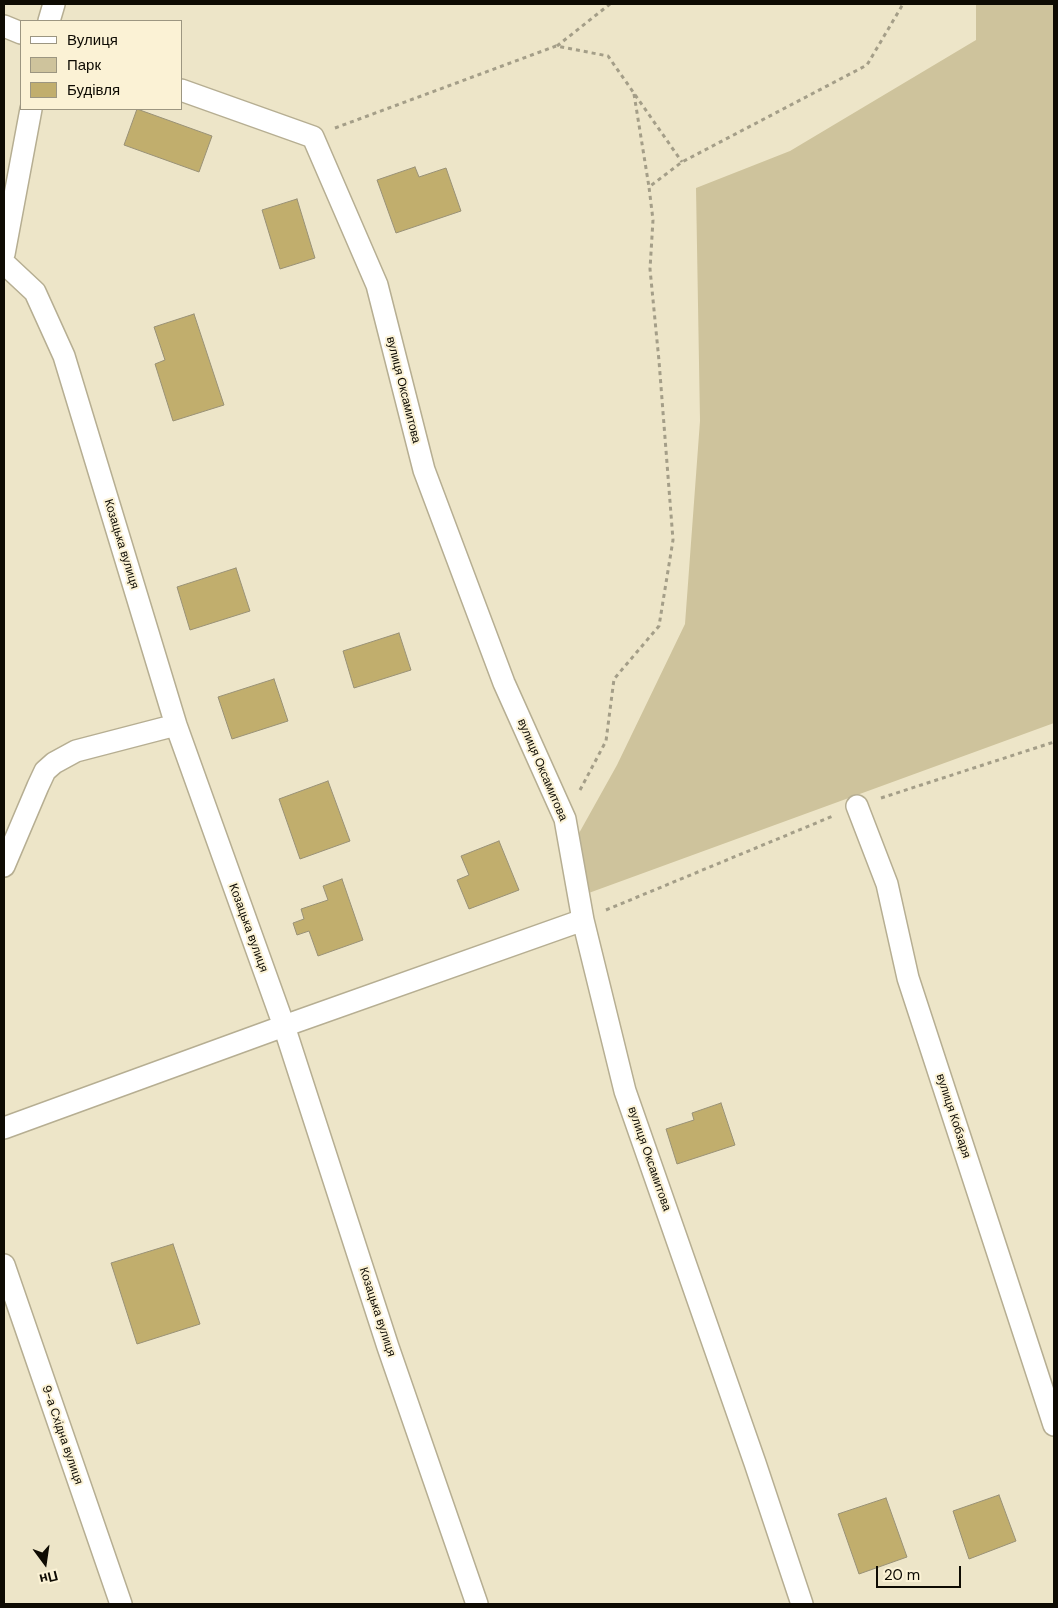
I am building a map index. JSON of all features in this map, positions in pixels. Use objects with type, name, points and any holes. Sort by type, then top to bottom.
[{"type":"street","points":[[49,20],[54,4]]},
{"type":"street","points":[[4,26],[20,33]]},
{"type":"street","points":[[182,90],[314,137]]},
{"type":"street","points":[[4,254],[31,110]]},
{"type":"street","name":"вулиця Оксамитова","points":[[314,137],[377,285],[424,470],[504,683],[565,819],[583,920],[625,1091],[755,1463],[802,1604]]},
{"type":"street","name":"Козацька вулиця","points":[[4,263],[35,292],[64,356],[176,725],[284,1026],[388,1348],[477,1604]]},
{"type":"street","points":[[4,866],[45,771],[54,763],[76,751],[176,725]]},
{"type":"street","name":"вулиця Кобзаря","points":[[857,806],[887,884],[908,978],[1054,1425]]},
{"type":"street","points":[[4,1128],[583,920]]},
{"type":"street","name":"9-а Східна вулиця","points":[[4,1265],[9,1302],[121,1604]]},
{"type":"path","points":[[314,137],[556,46],[610,4]]},
{"type":"path","points":[[649,187],[682,162],[867,65],[903,4]]},
{"type":"path","points":[[556,46],[608,56],[682,162]]},
{"type":"path","points":[[565,819],[606,742],[614,678],[659,626],[673,540],[650,268],[653,220],[633,93]]},
{"type":"path","points":[[583,920],[857,806],[1054,742]]},
{"type":"green space","points":[[976,4],[1054,4],[1054,723],[586,894],[578,835],[617,765],[685,624],[700,421],[696,188],[790,151],[976,40]]},
{"type":"building","points":[[137,110],[212,136],[199,172],[124,145]]},
{"type":"building","points":[[415,167],[419,177],[446,168],[461,211],[396,233],[377,180]]},
{"type":"building","points":[[297,199],[315,258],[280,269],[262,210]]},
{"type":"building","points":[[194,314],[224,405],[173,421],[155,364],[165,360],[154,327]]},
{"type":"building","points":[[236,568],[250,611],[190,630],[177,587]]},
{"type":"building","points":[[399,633],[411,670],[354,688],[343,651]]},
{"type":"building","points":[[274,679],[288,721],[232,739],[218,697]]},
{"type":"building","points":[[328,781],[350,841],[300,859],[279,799]]},
{"type":"building","points":[[499,841],[519,890],[469,909],[457,880],[469,875],[461,856]]},
{"type":"building","points":[[342,879],[363,940],[318,956],[309,931],[297,935],[293,923],[304,919],[301,909],[328,900],[323,886]]},
{"type":"building","points":[[721,1103],[735,1145],[677,1164],[666,1129],[694,1120],[692,1113]]},
{"type":"building","points":[[173,1244],[200,1324],[137,1344],[111,1263]]},
{"type":"building","points":[[999,1495],[1016,1541],[969,1559],[953,1511]]},
{"type":"building","points":[[886,1498],[907,1557],[859,1574],[838,1514]]}]
